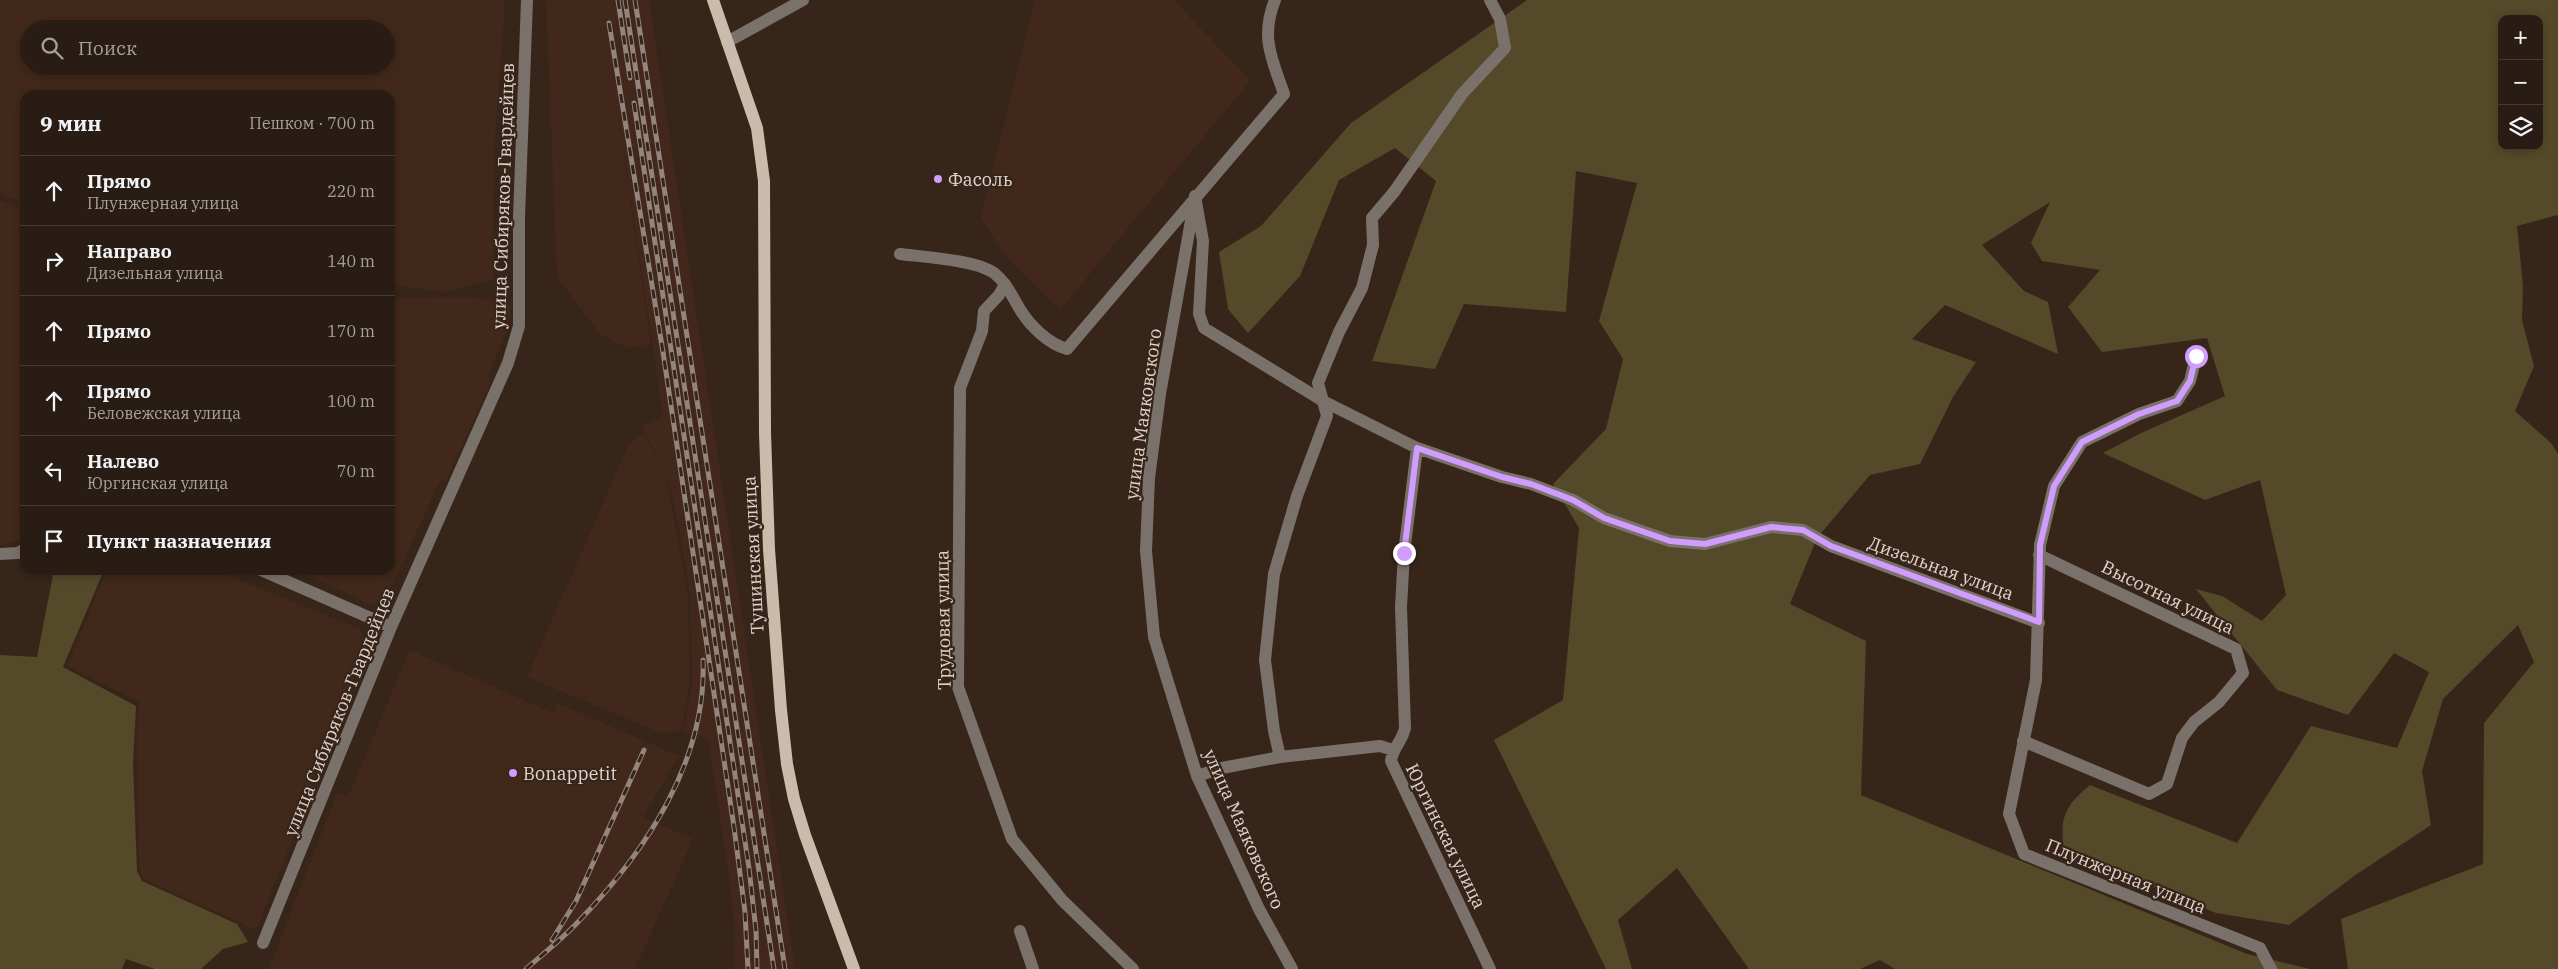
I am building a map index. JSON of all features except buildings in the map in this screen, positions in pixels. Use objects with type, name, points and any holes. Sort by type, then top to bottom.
[{"type":"main road","name":"Тушинская улица","points":[[713,0],[757,128],[764,181],[765,433],[769,549],[782,719],[794,799],[805,836],[854,969]]},
{"type":"street","name":"улица Сибиряков-Гвардейцев","points":[[263,943],[391,627],[508,363],[519,326],[519,218],[527,0]]},
{"type":"street","points":[[727,42],[804,0]]},
{"type":"street","points":[[900,254],[982,267],[995,274],[1005,284],[1022,313],[1044,337],[1057,346],[1067,349],[1195,196],[1284,94],[1268,47],[1267,27],[1275,0]]},
{"type":"street","points":[[1280,758],[1274,731],[1265,660],[1274,574],[1297,496],[1327,416],[1318,383],[1339,332],[1362,288],[1373,244],[1372,218],[1394,192],[1462,94],[1505,48],[1500,19],[1490,0]]},
{"type":"street","name":"Дизельная улица","points":[[1195,196],[1204,241],[1199,314],[1204,328],[1323,401],[1417,448],[1502,477],[1531,484],[1573,500],[1604,518],[1670,541],[1705,544],[1771,527],[1803,530],[1831,546],[2039,622]]},
{"type":"street","name":"улица Маяковского","points":[[1195,196],[1160,394],[1149,478],[1146,551],[1154,637],[1197,776],[1259,909],[1292,969]]},
{"type":"street","name":"Трудовая улица","points":[[1005,284],[999,295],[984,311],[982,331],[960,388],[958,687],[1012,840],[1062,900],[1133,969]]},
{"type":"street","name":"Плунжерная улица","points":[[2196,356],[2190,381],[2177,401],[2139,414],[2082,442],[2054,486],[2039,555],[2039,622],[2036,680],[2009,814],[2024,854],[2260,948],[2271,969]]},
{"type":"street","name":"Юргинская улица","points":[[1417,448],[1404,553],[1401,607],[1405,728],[1403,738],[1393,750],[1391,762],[1490,969]]},
{"type":"street","points":[[0,554],[20,552]]},
{"type":"street","name":"Высотная улица","points":[[2023,741],[2149,794],[2167,784],[2182,738],[2194,722],[2219,702],[2243,673],[2236,649],[2039,555]]},
{"type":"street","points":[[272,575],[391,627]]},
{"type":"street","points":[[1197,776],[1222,768],[1280,758],[1380,746],[1393,750]]},
{"type":"street","points":[[1020,931],[1034,969]]},
{"type":"shaded area","points":[[0,0],[505,0],[494,152],[493,279],[444,292],[395,286],[395,90],[20,90],[20,202],[0,193]]},
{"type":"shaded area","points":[[546,0],[601,0],[602,5],[602,0],[649,0],[795,969],[734,969],[735,936],[730,882],[708,738],[683,732],[692,685],[690,597],[678,521],[667,476],[642,426],[663,416],[611,64],[651,344],[626,348],[599,333],[557,277]]},
{"type":"shaded area","points":[[1035,0],[1173,0],[1251,80],[1060,310],[1002,252],[981,217]]},
{"type":"shaded area","points":[[1527,0],[2558,0],[2558,215],[2517,226],[2523,286],[2522,320],[2534,366],[2515,411],[2551,443],[2558,454],[2558,969],[2348,969],[2341,919],[2483,864],[2484,723],[2534,662],[2518,625],[2443,699],[2422,771],[2431,825],[2354,876],[2289,925],[2216,913],[2064,849],[2063,828],[2066,812],[2075,799],[2090,785],[2237,843],[2311,726],[2397,748],[2429,672],[2394,653],[2348,715],[2277,690],[2196,589],[2222,596],[2262,621],[2286,595],[2260,480],[2205,500],[2103,453],[2141,433],[2225,396],[2207,338],[2102,352],[2068,307],[2100,270],[2042,261],[2031,243],[2050,202],[1982,245],[2024,291],[2048,302],[2058,354],[1945,305],[1912,339],[1976,362],[1953,397],[1920,464],[1870,475],[1817,538],[1790,604],[1866,641],[1861,795],[2247,954],[2310,969],[1895,969],[1880,960],[1860,969],[1749,969],[1677,868],[1618,920],[1632,969],[1606,969],[1494,740],[1563,700],[1579,528],[1553,484],[1606,429],[1623,359],[1599,321],[1637,183],[1576,171],[1566,312],[1464,304],[1435,369],[1372,361],[1436,181],[1395,148],[1339,180],[1300,276],[1248,333],[1228,309],[1219,252],[1261,226],[1351,123]]},
{"type":"shaded area","points":[[0,200],[20,209],[20,540],[0,546]]},
{"type":"shaded area","points":[[471,297],[510,305],[509,326],[487,377],[492,380],[446,481],[441,479],[387,596],[374,606],[306,575],[395,575],[395,298]]},
{"type":"shaded area","points":[[644,433],[666,475],[688,596],[690,681],[681,731],[661,733],[527,677],[629,444]]},
{"type":"shaded area","points":[[53,575],[102,575],[63,667],[136,706],[133,764],[137,871],[142,881],[237,924],[248,942],[223,949],[201,969],[155,969],[126,959],[122,969],[0,969],[0,655],[37,657]]},
{"type":"shaded area","points":[[105,575],[227,575],[360,629],[367,644],[310,784],[314,786],[256,930],[144,879],[139,870],[137,730],[139,702],[67,666]]},
{"type":"shaded area","points":[[410,650],[553,713],[557,703],[679,756],[643,817],[693,839],[635,969],[269,969],[337,793],[348,796]]},
{"type":"railway","points":[[618,0],[630,78]]},
{"type":"railway","points":[[625,0],[774,969]]},
{"type":"railway","points":[[635,0],[785,969]]},
{"type":"railway","points":[[609,23],[663,352],[734,827],[745,912],[748,969]]},
{"type":"railway","points":[[634,103],[749,868],[756,931],[757,969]]},
{"type":"railway","points":[[526,969],[559,941],[602,896],[648,836],[667,803],[683,769],[695,734],[702,697],[703,660]]},
{"type":"railway","points":[[552,940],[576,901],[644,750]]},
{"type":"place","name":"Фасоль","points":[[938,179]]},
{"type":"place","name":"Bonappetit","points":[[513,773]]},
{"type":"route","points":[[1404,553],[1417,448],[1502,477],[1531,484],[1573,500],[1604,518],[1670,541],[1705,544],[1771,527],[1803,530],[1831,546],[2039,622],[2040,545],[2054,486],[2082,442],[2139,414],[2177,401],[2190,381],[2196,356]]}]
